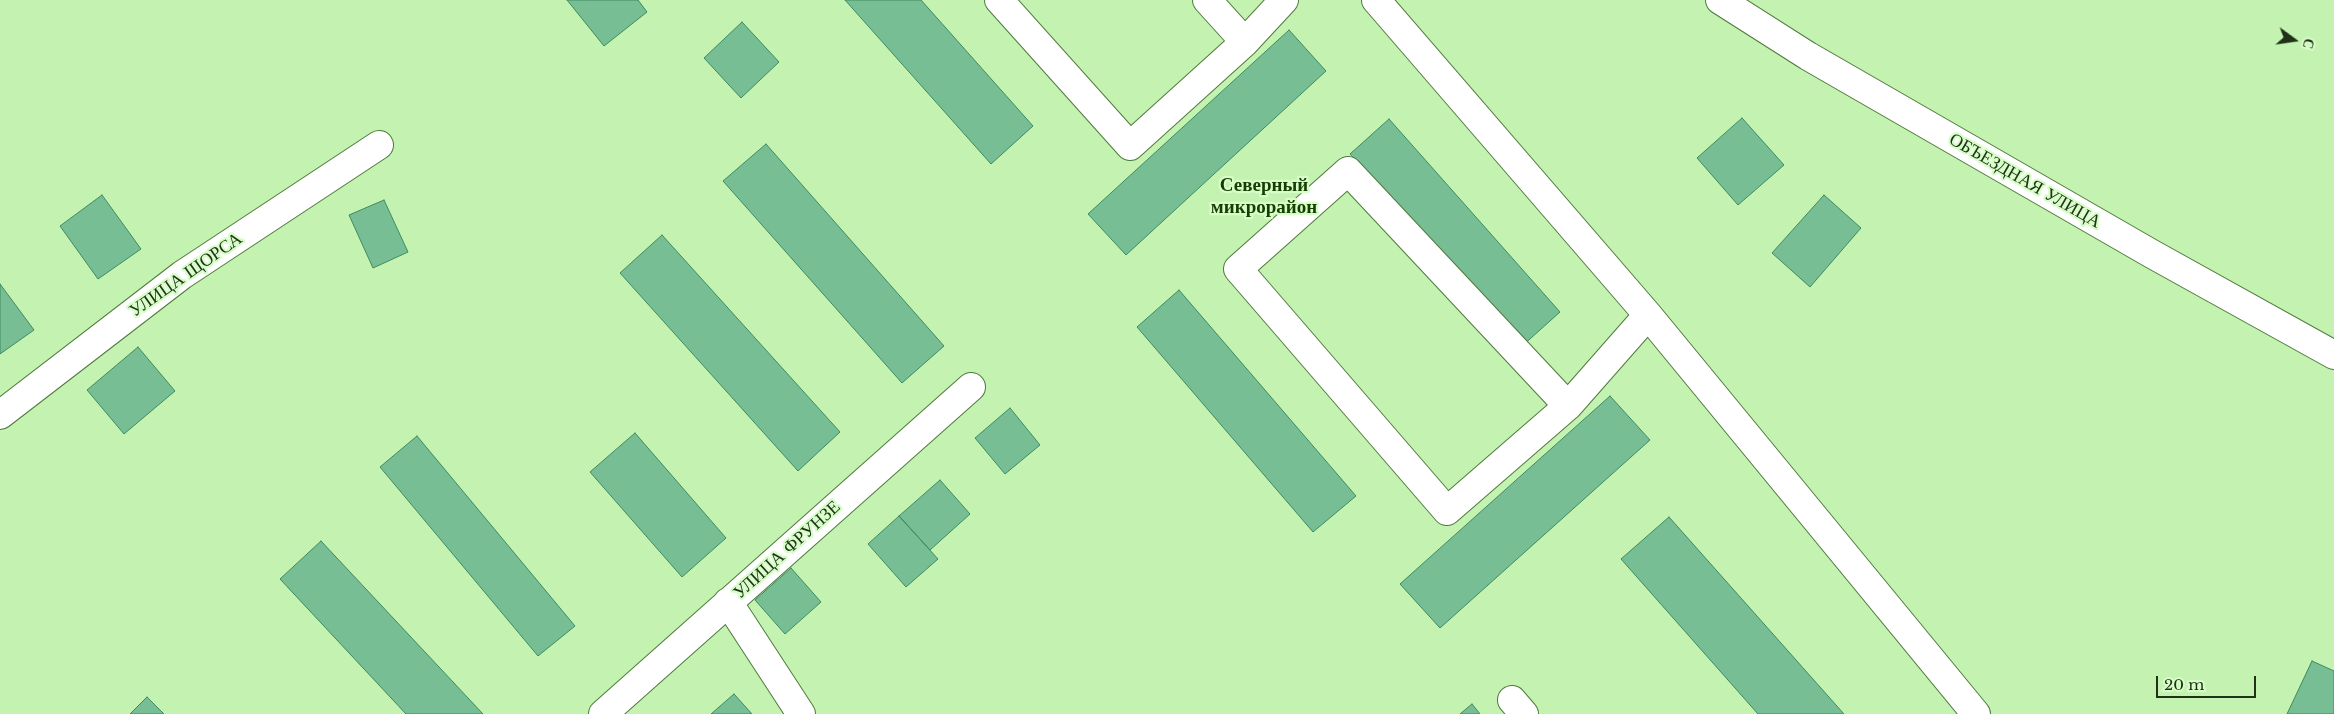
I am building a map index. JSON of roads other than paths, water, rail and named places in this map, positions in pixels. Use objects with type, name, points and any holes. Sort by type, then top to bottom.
[{"type":"street","points":[[999,0],[1130,146],[1245,42],[1284,0]]},
{"type":"street","points":[[1207,0],[1245,42]]},
{"type":"street","points":[[1376,0],[1648,315],[1976,714]]},
{"type":"street","name":"ОБЪЕЗДНАЯ УЛИЦА","points":[[1720,0],[1808,56],[2152,254],[2334,354]]},
{"type":"street","name":"УЛИЦА ЩОРСА","points":[[0,415],[182,275],[380,145]]},
{"type":"street","points":[[1568,406],[1348,171],[1238,268],[1447,511],[1568,406],[1648,315]]},
{"type":"street","name":"УЛИЦА ФРУНЗЕ","points":[[603,714],[971,386]]},
{"type":"street","points":[[728,602],[801,714]]},
{"type":"district","name":"Северный микрорайон","points":[[1264,197]]}]
